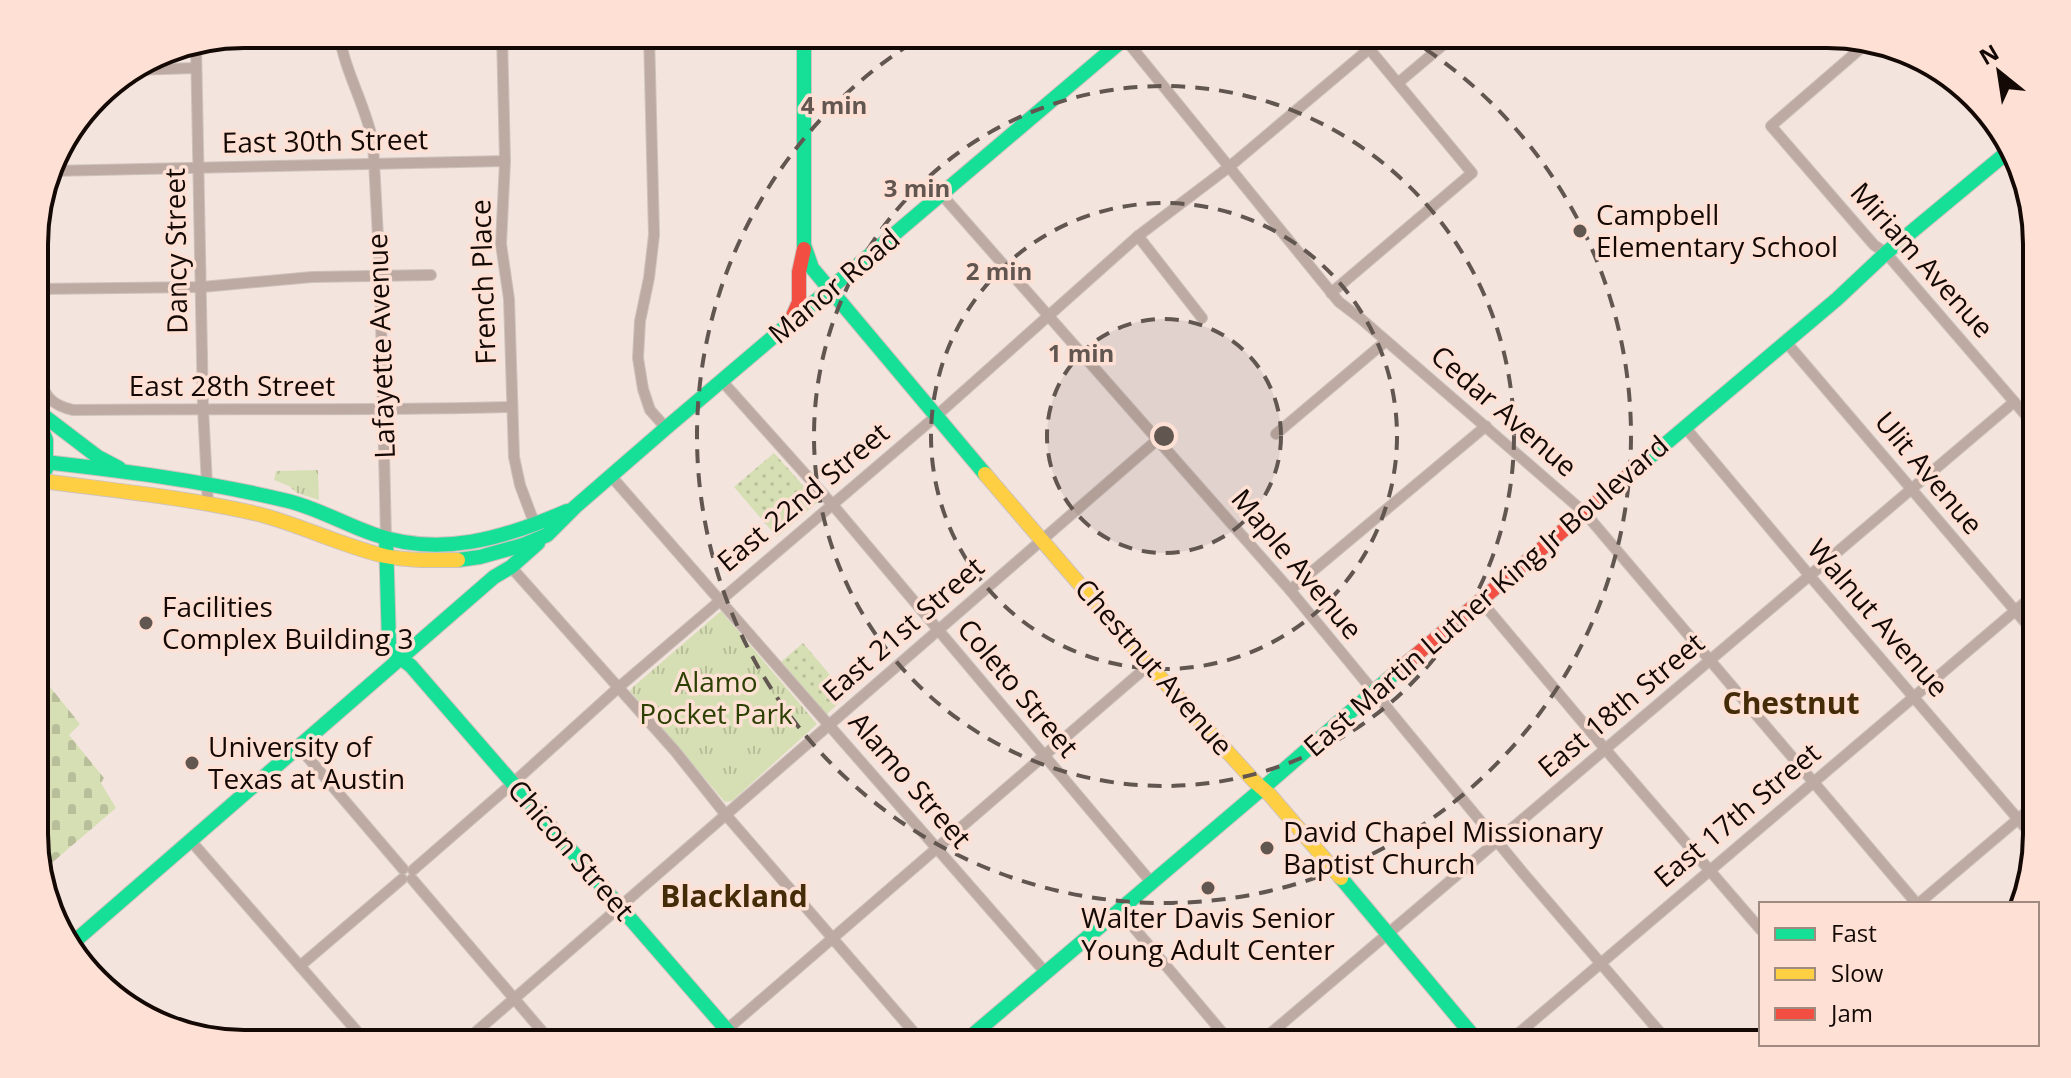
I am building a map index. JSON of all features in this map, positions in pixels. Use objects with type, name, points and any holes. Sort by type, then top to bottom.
[{"type":"main road","points":[[790,321],[799,302],[799,272],[804,245],[804,48]]},
{"type":"main road","name":"Manor Road","points":[[541,530],[575,507],[1113,48]]},
{"type":"main road","name":"East Martin Luther King Jr Boulevard","points":[[979,1030],[2002,157]]},
{"type":"main road","name":"Chestnut Avenue","points":[[804,245],[812,268],[935,417],[1149,665],[1270,795],[1468,1030]]},
{"type":"main road","points":[[48,420],[112,465],[138,473]]},
{"type":"main road","points":[[48,463],[138,473],[292,502],[386,539],[417,546],[458,546],[541,530]]},
{"type":"main road","points":[[48,482],[208,504],[287,522],[386,556],[416,560],[461,560],[505,551],[541,530]]},
{"type":"main road","points":[[78,938],[494,577],[511,567],[541,530]]},
{"type":"main road","name":"Lafayette Avenue","points":[[386,539],[389,644],[401,658]]},
{"type":"main road","name":"Chicon Street","points":[[401,658],[726,1029]]},
{"type":"street","name":"Lafayette Avenue","points":[[342,48],[369,124],[375,163],[386,539]]},
{"type":"street","name":"French Place","points":[[502,48],[505,161],[501,244],[509,299],[514,457],[520,485],[541,530]]},
{"type":"street","points":[[649,48],[654,235],[640,321],[638,358],[650,410],[666,428]]},
{"type":"street","name":"Cedar Avenue","points":[[1136,48],[1331,293],[1585,513],[1915,902]]},
{"type":"street","points":[[1398,83],[1439,48]]},
{"type":"street","points":[[1331,293],[1472,173],[1369,49]]},
{"type":"street","name":"East 22nd Street","points":[[300,966],[513,783],[619,687],[935,417],[1138,236],[1229,167],[1369,49]]},
{"type":"street","name":"Miriam Avenue","points":[[1858,51],[1771,126],[2023,412]]},
{"type":"street","name":"Dancy Street","points":[[196,55],[203,408],[208,504]]},
{"type":"street","points":[[155,69],[196,68]]},
{"type":"street","name":"East 30th Street","points":[[62,171],[505,161]]},
{"type":"street","name":"Maple Avenue","points":[[942,195],[1290,590],[1497,842],[1658,1030]]},
{"type":"street","points":[[1138,236],[1202,318]]},
{"type":"street","points":[[48,289],[202,287],[312,277],[431,275]]},
{"type":"street","points":[[1276,434],[1386,341]]},
{"type":"street","name":"Ulit Avenue","points":[[1786,342],[2023,619]]},
{"type":"street","name":"Coleto Street","points":[[722,381],[832,504],[1151,882]]},
{"type":"street","name":"East 28th Street","points":[[48,397],[60,407],[73,410],[511,407]]},
{"type":"street","name":"East 18th Street","points":[[1274,1030],[2014,402]]},
{"type":"street","points":[[1290,590],[1486,426]]},
{"type":"street","name":"Walnut Avenue","points":[[1684,426],[2023,825]]},
{"type":"street","name":"East 21st Street","points":[[478,1030],[1157,440]]},
{"type":"street","name":"Alamo Street","points":[[611,476],[1045,972]]},
{"type":"street","points":[[511,567],[675,751],[726,815],[912,1030]]},
{"type":"street","points":[[1480,600],[1759,928]]},
{"type":"street","name":"East 17th Street","points":[[1522,1030],[2023,604]]},
{"type":"street","points":[[726,1029],[1149,665]]},
{"type":"street","points":[[299,747],[541,1030]]},
{"type":"street","points":[[1919,902],[2023,815]]},
{"type":"street","points":[[191,841],[356,1030]]},
{"type":"street","points":[[1119,910],[1220,1030]]},
{"type":"green space","points":[[774,453],[818,502],[777,537],[734,487]]},
{"type":"green space","points":[[318,470],[319,500],[297,493],[274,480],[276,471]]},
{"type":"green space","name":"Alamo Pocket Park","points":[[721,611],[817,724],[732,801],[725,802],[630,691]]},
{"type":"green space","points":[[803,643],[847,695],[826,715],[781,662]]},
{"type":"green space","points":[[48,684],[80,724],[69,735],[104,778],[101,783],[116,808],[51,864],[48,834]]},
{"type":"traffic: fast","points":[[804,48],[804,245],[812,268],[985,474]]},
{"type":"traffic: fast","points":[[458,560],[523,545],[547,535],[666,428],[1114,48]]},
{"type":"traffic: fast","points":[[1631,473],[2002,157]]},
{"type":"traffic: fast","points":[[48,419],[98,457],[119,468]]},
{"type":"traffic: fast","points":[[48,462],[162,477],[257,494],[299,504],[373,534],[423,544],[472,542],[520,529],[567,511]]},
{"type":"traffic: fast","points":[[386,539],[389,644],[393,652],[411,666],[727,1030]]},
{"type":"traffic: fast","points":[[78,938],[494,577],[511,567],[538,543]]},
{"type":"traffic: fast","points":[[978,1030],[1403,666]]},
{"type":"traffic: fast","points":[[1341,878],[1468,1030]]},
{"type":"traffic: slow","points":[[985,474],[1149,665],[1270,795],[1341,878]]},
{"type":"traffic: slow","points":[[48,482],[175,498],[258,514],[385,556],[458,560]]},
{"type":"traffic: jam","points":[[792,318],[799,302],[799,272],[804,249]]},
{"type":"traffic: jam","points":[[1403,666],[1631,473]]},
{"type":"place","name":"Campbell Elementary School","points":[[1580,231]]},
{"type":"place","name":"Facilities Complex Building 3","points":[[146,623]]},
{"type":"place","name":"University of Texas at Austin","points":[[192,763]]},
{"type":"place","name":"David Chapel Missionary Baptist Church","points":[[1267,848]]},
{"type":"place","name":"Walter Davis Senior Young Adult Center","points":[[1208,888]]},
{"type":"district","name":"Chestnut","points":[[1791,704]]},
{"type":"district","name":"Blackland","points":[[734,897]]}]
